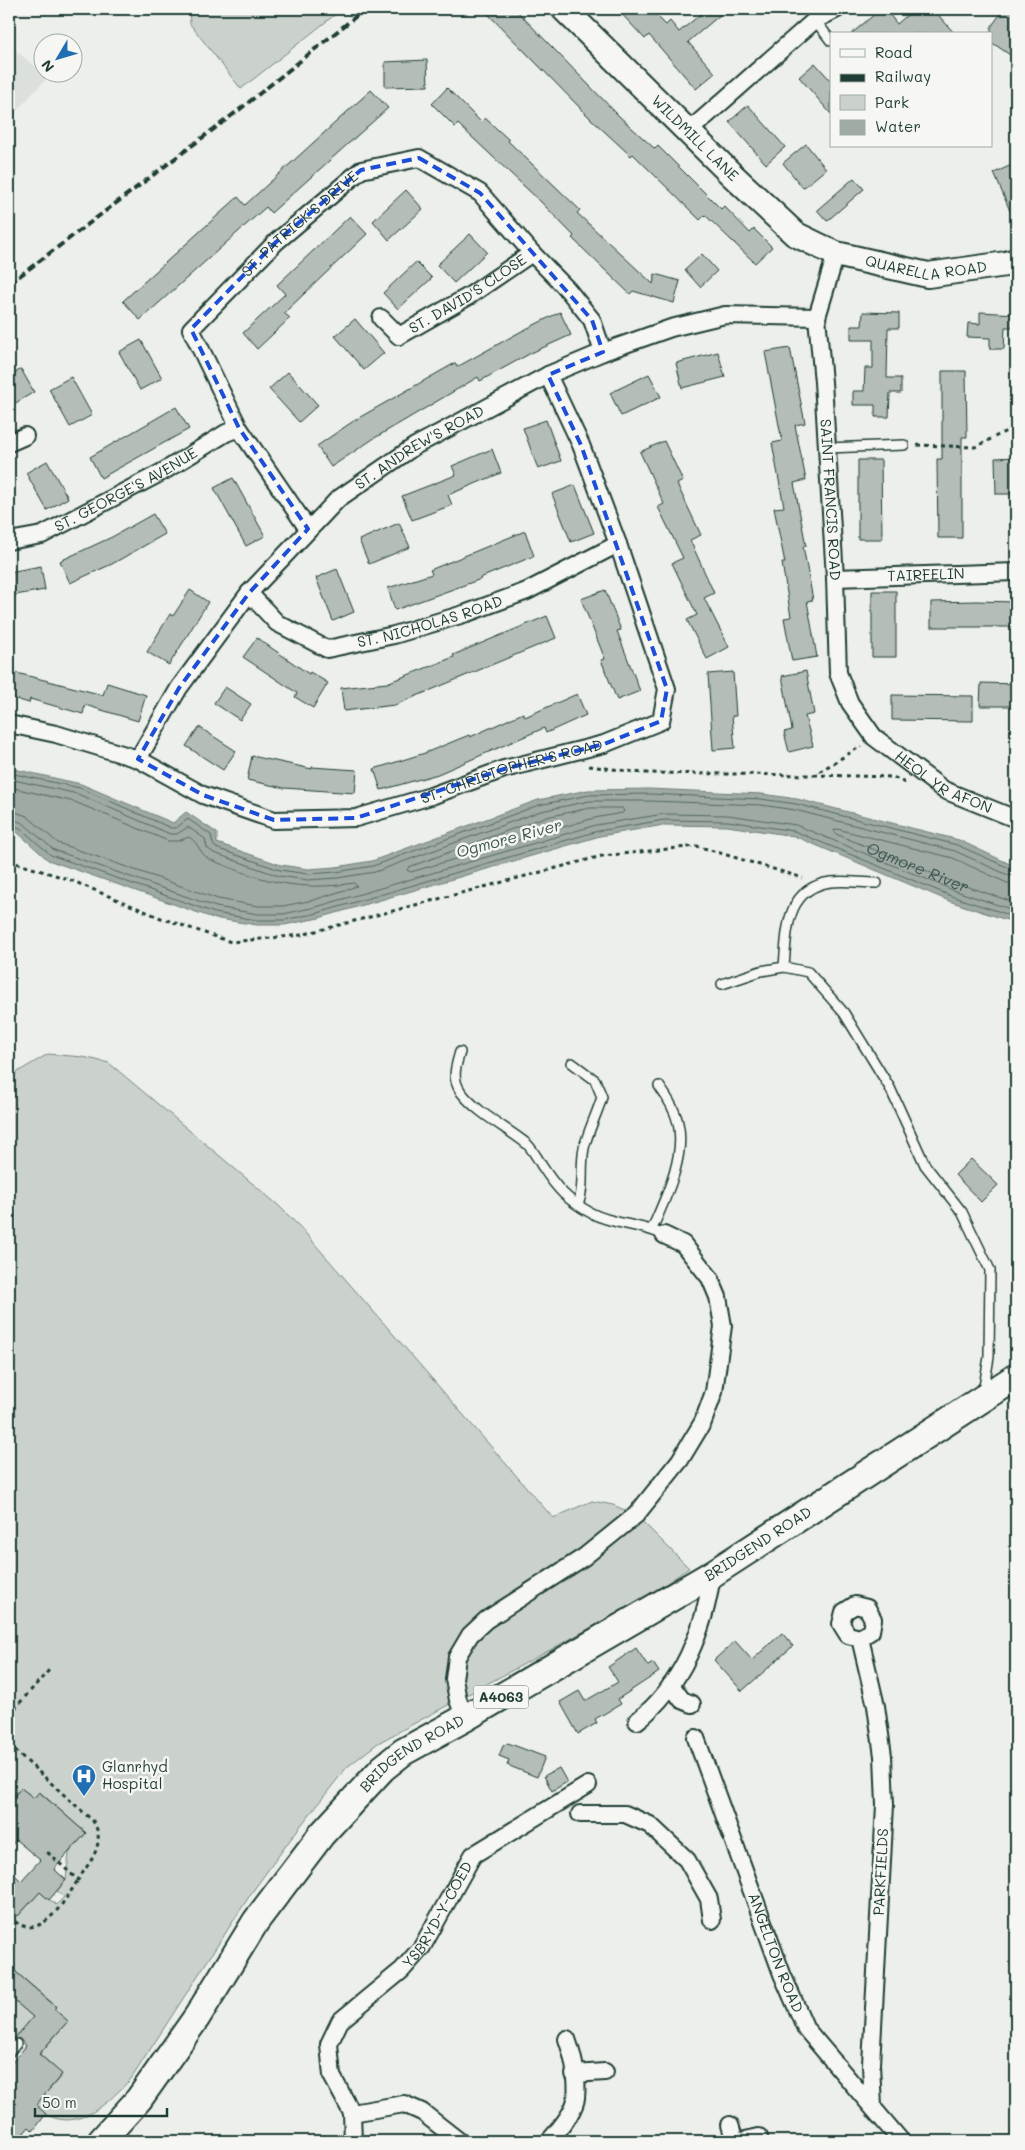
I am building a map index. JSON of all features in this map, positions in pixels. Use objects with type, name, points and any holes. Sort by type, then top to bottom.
[{"type":"main road","name":"BRIDGEND ROAD","points":[[101,2141],[139,2099],[197,2017],[256,1920],[322,1834],[383,1768],[403,1752],[466,1718],[712,1574],[1016,1377]]},
{"type":"street","name":"WILDMILL LANE","points":[[564,9],[795,234],[836,254]]},
{"type":"street","points":[[689,132],[815,20],[836,9]]},
{"type":"street","name":"ST. PATRICK'S DRIVE","points":[[308,529],[240,428],[191,329],[276,242],[361,170],[419,158],[480,193],[532,253],[568,290],[592,320],[603,352]]},
{"type":"street","name":"ST. DAVID'S CLOSE","points":[[381,318],[400,336],[469,296],[532,253]]},
{"type":"street","name":"QUARELLA ROAD","points":[[836,254],[928,275],[1016,261]]},
{"type":"street","name":"SAINT FRANCIS ROAD","points":[[836,254],[817,316],[835,578],[838,673],[850,703],[874,738]]},
{"type":"street","name":"ST. ANDREW'S ROAD","points":[[138,759],[178,688],[249,593],[338,498],[415,446],[548,375],[603,352],[671,328],[725,315],[817,316]]},
{"type":"street","name":"ST. CHRISTOPHER'S ROAD","points":[[9,724],[56,734],[138,759],[203,795],[274,820],[356,818],[431,796],[504,769],[604,744],[661,721],[667,688],[618,544],[581,445],[548,375]]},
{"type":"street","name":"ST. GEORGE'S AVENUE","points":[[9,541],[42,535],[164,471],[226,433],[240,428]]},
{"type":"street","points":[[9,443],[25,436]]},
{"type":"street","name":"ST. NICHOLAS ROAD","points":[[249,593],[277,623],[327,648],[394,635],[467,613],[527,591],[618,544]]},
{"type":"street","name":"TAIRFELIN","points":[[835,578],[1016,572]]},
{"type":"street","name":"HEOL YR AFON","points":[[874,738],[944,790],[1016,819]]},
{"type":"street","points":[[466,1718],[458,1700],[454,1679],[457,1657],[470,1635],[486,1620],[584,1557],[636,1515],[680,1460],[703,1422],[714,1392],[723,1326],[718,1297],[710,1278],[683,1244],[658,1232]]},
{"type":"street","points":[[637,1722],[656,1705],[691,1652],[699,1633],[710,1594],[712,1574]]},
{"type":"street","name":"PARKFIELDS","points":[[860,1638],[876,1706],[883,1756],[885,1805],[870,2064],[873,2107]]},
{"type":"street","points":[[671,1685],[682,1700],[692,1704]]},
{"type":"street","name":"ANGELTON ROAD","points":[[696,1738],[782,1974],[806,2029],[901,2141]]},
{"type":"street","name":"YSBRYD-Y-COED","points":[[352,2113],[332,2076],[329,2044],[340,2021],[402,1970],[422,1947],[473,1856],[588,1785]]},
{"type":"street","points":[[570,1796],[582,1818],[625,1814],[650,1825],[687,1860],[709,1899],[712,1920]]},
{"type":"street","points":[[549,2141],[562,2127],[576,2099],[572,2056],[567,2039]]},
{"type":"street","points":[[574,2074],[605,2072]]},
{"type":"street","points":[[353,2141],[352,2113],[404,2104],[422,2112],[459,2141]]},
{"type":"street","points":[[730,2125],[735,2141]]},
{"type":"street","points":[[741,2141],[759,2136]]},
{"type":"lane","points":[[815,20],[830,40]]},
{"type":"lane","points":[[827,448],[904,445]]},
{"type":"lane","points":[[784,967],[788,920],[792,910],[804,894],[821,884],[840,881],[877,884]]},
{"type":"lane","points":[[722,984],[761,970],[784,967],[808,972],[844,1013],[890,1088],[924,1164],[962,1212],[990,1270],[989,1357],[982,1398]]},
{"type":"lane","points":[[460,1052],[454,1074],[461,1091],[481,1110],[529,1146],[558,1191],[592,1214],[617,1223],[658,1232],[675,1173],[680,1143],[679,1123],[671,1102],[658,1086]]},
{"type":"lane","points":[[572,1063],[595,1080],[602,1097],[585,1145],[581,1165],[583,1192],[578,1205]]},
{"type":"lane","points":[[9,2052],[16,2044]]},
{"type":"path","points":[[904,445],[975,447],[1016,426]]},
{"type":"path","points":[[814,776],[874,738]]},
{"type":"path","points":[[584,765],[643,773],[893,778],[910,785]]},
{"type":"path","points":[[9,861],[68,879],[161,918],[232,942],[301,935],[602,856],[697,846],[821,884]]},
{"type":"path","points":[[9,1715],[49,1670]]},
{"type":"path","points":[[9,1745],[93,1821],[97,1827],[99,1841],[98,1848],[78,1880],[64,1902],[49,1920],[37,1926],[23,1925],[9,1916]]},
{"type":"path","points":[[46,1851],[78,1880]]},
{"type":"highlighted area","points":[[419,158],[480,193],[592,320],[603,352],[548,375],[581,445],[667,689],[661,721],[604,744],[504,769],[356,818],[274,820],[203,795],[138,759],[179,688],[249,593],[308,529],[239,428],[191,329],[276,242],[361,170]]},
{"type":"shaded area","points":[[9,45],[32,64],[32,82],[43,82],[9,119]]},
{"type":"green space","points":[[189,9],[342,9],[241,89],[190,24]]},
{"type":"green space","points":[[48,1054],[83,1057],[109,1063],[278,1205],[300,1227],[553,1518],[592,1501],[613,1505],[636,1515],[689,1568],[642,1600],[378,1743],[347,1767],[252,1892],[131,2079],[94,2112],[71,2120],[47,2115],[29,2099],[43,2083],[50,2089],[62,2075],[40,2054],[68,2021],[54,2009],[56,2006],[9,1966],[9,1908],[18,1916],[40,1892],[56,1905],[64,1897],[57,1891],[66,1880],[69,1853],[86,1833],[40,1792],[34,1798],[21,1788],[9,1802],[9,1077]]},
{"type":"green space","points":[[9,1996],[33,2017],[9,2048]]},
{"type":"water","name":"Ogmore River","points":[[9,768],[81,784],[173,823],[186,812],[217,833],[217,843],[281,865],[308,869],[372,861],[538,800],[588,790],[649,789],[762,794],[797,799],[959,840],[1016,867],[1016,923],[949,901],[794,836],[727,826],[664,825],[600,836],[319,918],[284,925],[257,925],[213,918],[48,860],[17,832],[9,828]]},
{"type":"building","points":[[483,9],[515,9],[620,117],[655,149],[658,146],[721,209],[724,206],[750,233],[754,229],[772,247],[755,263],[705,215],[700,220],[633,154],[631,156],[592,120]]},
{"type":"building","points":[[617,9],[650,9],[666,25],[670,21],[679,32],[707,9],[727,9],[688,42],[715,73],[696,89],[649,35],[645,39]]},
{"type":"building","points":[[881,9],[885,9],[897,24],[914,9],[933,9],[953,32],[853,32]]},
{"type":"building","points":[[1004,9],[1016,9],[1016,59],[992,43],[991,27]]},
{"type":"building","points":[[427,60],[428,86],[385,87],[385,62]]},
{"type":"building","points":[[815,63],[830,80],[830,113],[799,77]]},
{"type":"building","points":[[447,88],[481,122],[485,118],[509,140],[580,210],[577,213],[653,284],[655,274],[680,281],[674,303],[633,291],[630,294],[572,238],[574,236],[541,202],[458,124],[455,127],[432,104]]},
{"type":"building","points":[[371,90],[388,108],[271,213],[266,207],[140,320],[123,301],[238,197],[245,205]]},
{"type":"building","points":[[748,105],[785,147],[766,164],[729,122]]},
{"type":"building","points":[[806,144],[826,169],[803,188],[783,163]]},
{"type":"building","points":[[1016,163],[1016,225],[994,173]]},
{"type":"building","points":[[854,178],[864,189],[827,221],[817,210]]},
{"type":"building","points":[[406,190],[423,209],[389,240],[373,221]]},
{"type":"building","points":[[350,216],[367,234],[284,313],[290,318],[257,349],[243,333],[285,294],[277,285]]},
{"type":"building","points":[[470,234],[487,252],[454,283],[437,265]]},
{"type":"building","points":[[702,254],[717,271],[700,287],[685,270]]},
{"type":"building","points":[[416,262],[432,278],[398,309],[383,293]]},
{"type":"building","points":[[560,312],[571,335],[531,353],[480,381],[478,377],[373,439],[331,467],[317,446],[355,420],[455,363],[457,367]]},
{"type":"building","points":[[863,312],[899,313],[899,328],[888,328],[887,378],[901,378],[901,393],[890,393],[889,417],[875,417],[875,405],[853,405],[853,391],[864,391],[865,368],[873,368],[873,340],[851,340],[851,326],[862,326]]},
{"type":"building","points":[[980,312],[1016,314],[1016,327],[1005,327],[1004,349],[990,349],[990,338],[967,337],[968,323],[980,324]]},
{"type":"building","points":[[355,319],[384,353],[364,370],[335,336]]},
{"type":"building","points":[[141,340],[162,378],[140,390],[119,352]]},
{"type":"building","points":[[790,348],[805,423],[795,425],[806,480],[794,483],[806,546],[803,546],[813,600],[807,601],[817,657],[792,661],[784,618],[791,617],[782,563],[785,563],[774,508],[784,507],[772,443],[782,441],[765,352]]},
{"type":"building","points":[[718,352],[725,377],[682,388],[676,363]]},
{"type":"building","points":[[21,369],[34,392],[9,407],[9,377]]},
{"type":"building","points":[[942,371],[966,371],[967,437],[962,437],[962,538],[938,538],[937,459],[942,459]]},
{"type":"building","points":[[288,372],[318,405],[299,422],[269,389]]},
{"type":"building","points":[[649,374],[661,397],[621,416],[610,393]]},
{"type":"building","points":[[71,377],[92,415],[70,427],[49,389]]},
{"type":"building","points":[[176,407],[189,429],[101,478],[90,457]]},
{"type":"building","points":[[546,420],[561,461],[538,469],[523,428]]},
{"type":"building","points":[[664,441],[683,481],[677,484],[701,535],[690,540],[714,593],[704,598],[729,647],[707,659],[687,620],[697,615],[672,563],[683,558],[658,507],[664,504],[640,452]]},
{"type":"building","points":[[492,449],[501,473],[448,495],[452,505],[412,520],[402,496],[456,475],[452,466]]},
{"type":"building","points":[[1016,457],[1016,494],[996,494],[995,458]]},
{"type":"building","points":[[858,460],[881,460],[882,539],[858,539]]},
{"type":"building","points":[[47,461],[68,498],[47,510],[26,473]]},
{"type":"building","points":[[233,478],[265,536],[246,546],[214,488]]},
{"type":"building","points":[[575,485],[594,533],[571,542],[552,494]]},
{"type":"building","points":[[153,514],[165,534],[112,564],[70,583],[60,561],[112,537]]},
{"type":"building","points":[[399,523],[410,547],[369,564],[359,540]]},
{"type":"building","points":[[525,531],[534,556],[481,579],[395,610],[388,588],[432,574],[430,570]]},
{"type":"building","points":[[41,566],[45,590],[9,596],[9,572]]},
{"type":"building","points":[[337,569],[354,612],[333,621],[316,578]]},
{"type":"building","points":[[190,590],[208,602],[169,665],[147,652],[170,614],[173,616]]},
{"type":"building","points":[[605,590],[621,630],[617,631],[640,691],[617,700],[601,660],[605,659],[581,599]]},
{"type":"building","points":[[872,591],[896,591],[896,657],[872,657]]},
{"type":"building","points":[[931,602],[1016,602],[1016,627],[931,627]]},
{"type":"building","points":[[547,616],[556,638],[395,705],[344,711],[341,688],[387,683],[454,657],[453,655]]},
{"type":"building","points":[[257,638],[309,674],[310,672],[328,683],[313,708],[295,697],[297,693],[243,657]]},
{"type":"building","points":[[9,671],[103,695],[107,683],[146,695],[138,721],[85,705],[83,714],[30,699],[29,703],[9,697]]},
{"type":"building","points":[[806,671],[814,714],[805,716],[813,746],[789,752],[784,732],[792,730],[782,676]]},
{"type":"building","points":[[733,672],[736,716],[732,716],[735,748],[713,750],[708,674]]},
{"type":"building","points":[[981,683],[1016,684],[1016,706],[980,706]]},
{"type":"building","points":[[225,687],[251,704],[240,720],[214,703]]},
{"type":"building","points":[[577,694],[586,715],[546,733],[544,728],[438,774],[381,790],[374,769],[425,753],[469,735],[470,737],[523,713],[525,717]]},
{"type":"building","points":[[892,695],[973,696],[973,721],[892,720]]},
{"type":"building","points":[[199,727],[236,751],[223,770],[186,746]]},
{"type":"building","points":[[252,756],[312,769],[312,767],[357,770],[355,793],[284,788],[247,780]]},
{"type":"building","points":[[971,1159],[998,1185],[981,1202],[955,1175]]},
{"type":"building","points":[[782,1633],[793,1646],[742,1691],[714,1660],[735,1641],[752,1660]]},
{"type":"building","points":[[636,1648],[648,1666],[653,1663],[659,1672],[618,1699],[621,1704],[595,1719],[597,1723],[578,1734],[560,1702],[579,1691],[585,1701],[618,1682],[608,1667]]},
{"type":"building","points":[[508,1743],[545,1757],[537,1777],[507,1765],[509,1760],[499,1756],[503,1746]]},
{"type":"building","points":[[559,1768],[567,1782],[552,1791],[544,1776]]},
{"type":"building","points":[[21,1788],[34,1798],[39,1792],[86,1833],[54,1869],[66,1880],[49,1900],[40,1892],[18,1916],[9,1908],[9,1869],[21,1881],[40,1860],[16,1840],[9,1848],[9,1802]]},
{"type":"building","points":[[9,1966],[56,2007],[54,2009],[68,2021],[39,2054],[62,2074],[36,2105],[46,2114],[33,2131],[29,2127],[17,2141],[9,2141],[9,2066],[26,2046],[20,2039],[15,2038],[33,2017],[9,1996]]},
{"type":"railway","points":[[9,284],[239,110],[365,9]]},
{"type":"place","name":"Glanrhyd Hospital","points":[[84,1797]]}]
